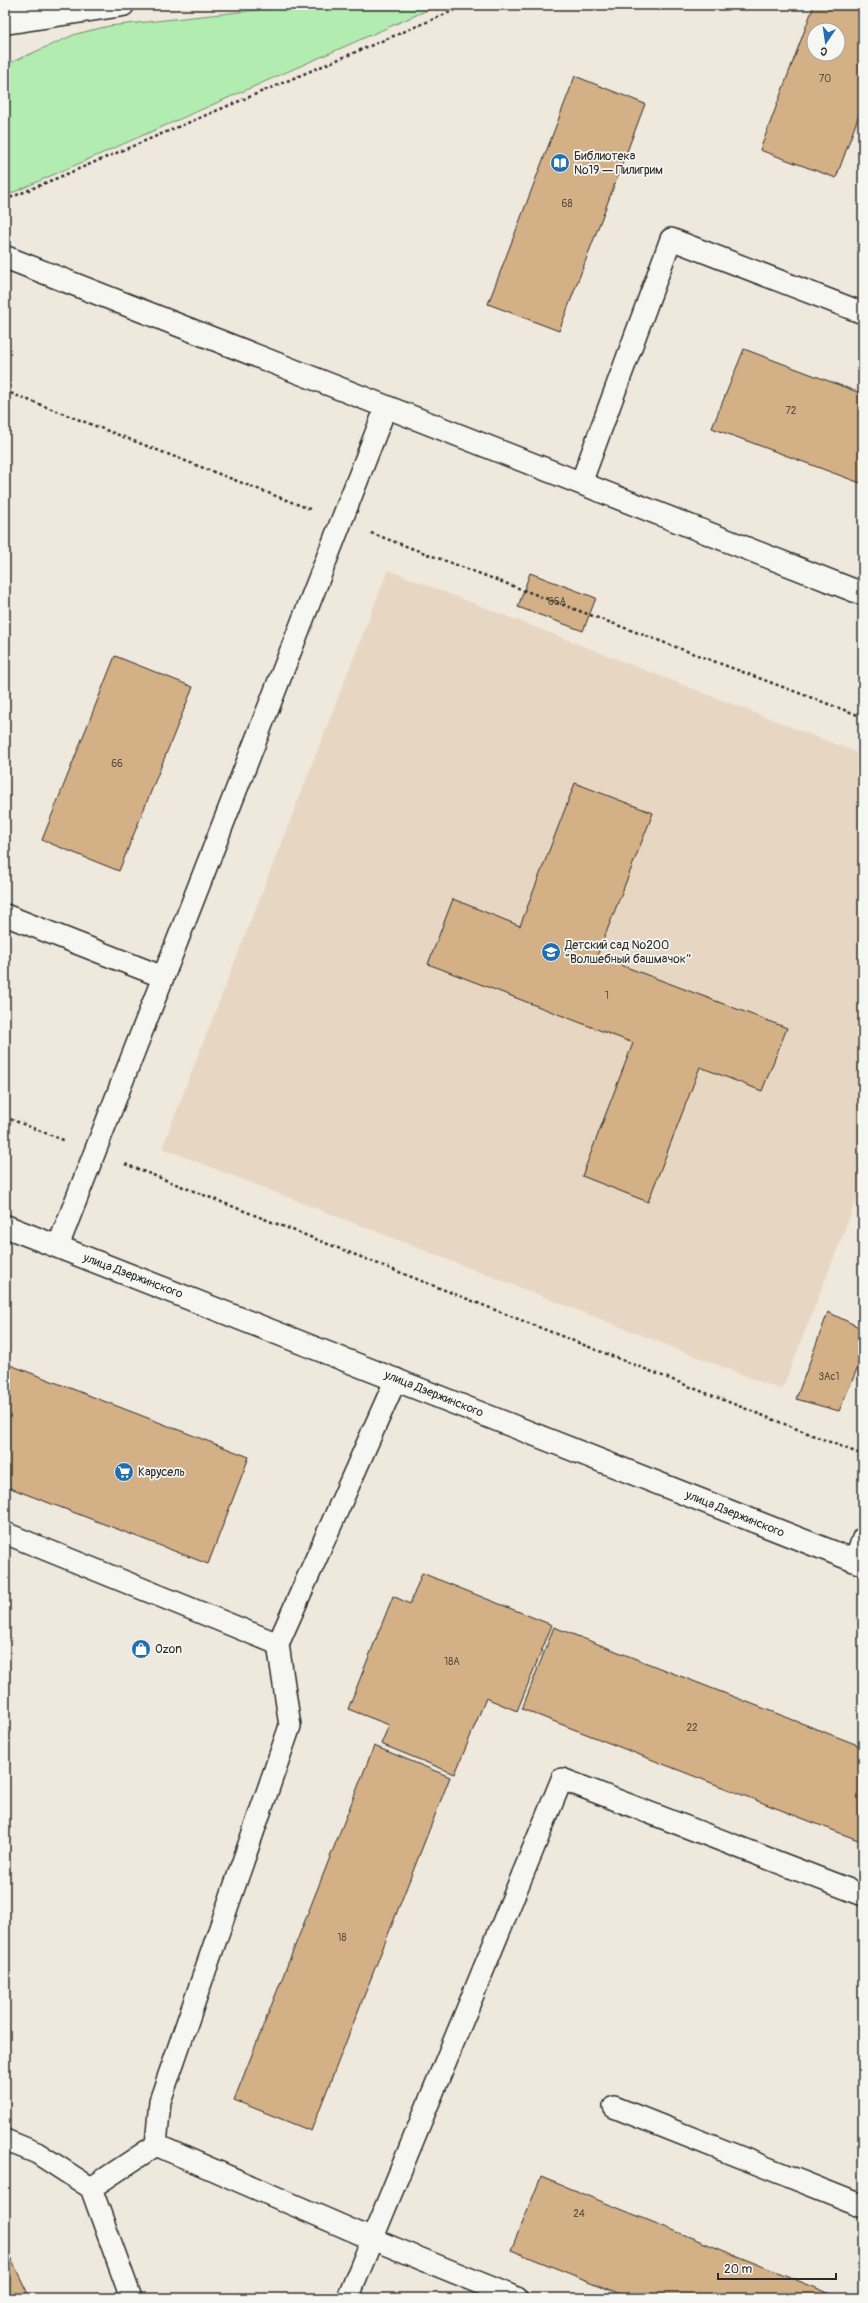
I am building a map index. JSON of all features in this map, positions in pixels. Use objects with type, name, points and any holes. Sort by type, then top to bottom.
[{"type":"street","points":[[5,10],[17,5]]},
{"type":"street","points":[[5,23],[123,5]]},
{"type":"street","points":[[5,257],[863,594]]},
{"type":"street","name":"улица Дзержинского","points":[[5,1226],[859,1562]]},
{"type":"lane","points":[[581,483],[670,239],[863,313]]},
{"type":"lane","points":[[58,1246],[386,407]]},
{"type":"lane","points":[[5,915],[163,977]]},
{"type":"lane","points":[[156,2145],[160,2101],[290,1726],[278,1644],[396,1379]]},
{"type":"lane","points":[[5,1533],[278,1644]]},
{"type":"lane","points":[[859,1562],[863,1538]]},
{"type":"lane","points":[[348,2298],[562,1779],[863,1895]]},
{"type":"lane","points":[[614,2107],[863,2206]]},
{"type":"lane","points":[[5,2140],[37,2153],[91,2188],[131,2298]]},
{"type":"lane","points":[[91,2188],[156,2145]]},
{"type":"lane","points":[[156,2145],[372,2239],[517,2298]]},
{"type":"path","points":[[5,200],[467,5]]},
{"type":"path","points":[[5,391],[341,521],[863,717]]},
{"type":"path","points":[[5,1117],[863,1455]]},
{"type":"shaded area","name":"Детский сад №200 “Волшебный башмачок”","points":[[388,570],[863,755],[863,1183],[782,1390],[162,1148]]},
{"type":"green space","points":[[304,5],[439,5],[5,196],[5,65],[76,34],[109,26]]},
{"type":"building","points":[[814,5],[863,5],[863,104],[836,178],[760,150],[806,26],[806,62],[846,62],[846,22],[808,22]]},
{"type":"building","points":[[575,76],[645,104],[559,331],[488,304]]},
{"type":"building","points":[[744,349],[863,394],[863,484],[712,428]]},
{"type":"building","points":[[530,573],[596,598],[583,631],[518,607]]},
{"type":"building","points":[[115,656],[193,687],[119,871],[42,840]]},
{"type":"building","points":[[575,783],[653,813],[597,956],[787,1028],[762,1091],[700,1067],[648,1202],[582,1176],[633,1043],[428,964],[453,899],[520,926]]},
{"type":"building","points":[[828,1312],[863,1329],[863,1355],[839,1411],[796,1399]]},
{"type":"building","name":"Карусель","points":[[5,1363],[249,1457],[208,1564],[5,1486]]},
{"type":"building","points":[[422,1573],[552,1625],[517,1711],[486,1698],[455,1774],[381,1744],[389,1725],[348,1709],[393,1596],[410,1604]]},
{"type":"building","points":[[554,1627],[863,1747],[863,1842],[522,1709]]},
{"type":"building","points":[[374,1746],[450,1777],[311,2131],[234,2100]]},
{"type":"building","points":[[541,2177],[841,2298],[630,2298],[511,2250]]},
{"type":"building","points":[[5,2246],[30,2298],[5,2298]]},
{"type":"place","name":"Библиотека №19 — Пилигрим","points":[[560,163]]},
{"type":"place","name":"Детский сад №200 “Волшебный башмачок”","points":[[551,952]]},
{"type":"place","name":"Карусель","points":[[124,1472]]},
{"type":"place","name":"Ozon","points":[[141,1649]]}]
